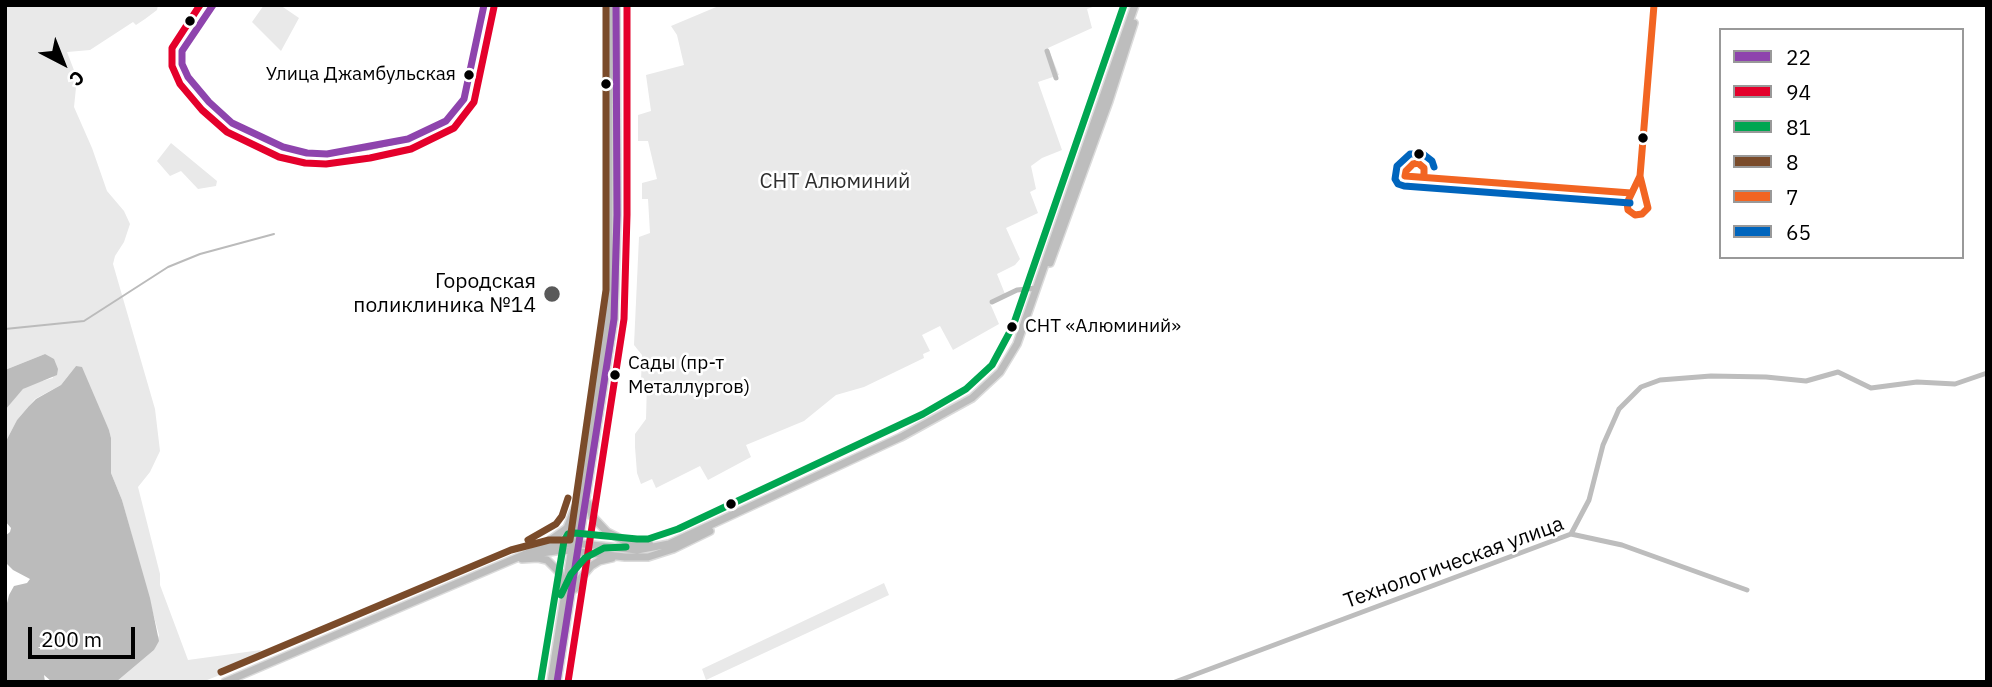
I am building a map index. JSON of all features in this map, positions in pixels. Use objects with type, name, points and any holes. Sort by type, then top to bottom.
[{"type":"main road","points":[[225,682],[514,560],[564,532],[571,521],[584,497],[609,310],[609,5]]},
{"type":"main road","points":[[551,682],[556,669],[607,373],[616,291],[616,5]]},
{"type":"main road","points":[[514,560],[551,550],[576,547],[637,550],[668,544],[879,447],[972,398],[1000,372],[1012,354],[1138,5]]},
{"type":"main road","points":[[567,599],[591,566],[607,558],[648,557],[673,550],[964,408],[1001,377],[1017,353],[1028,329],[1109,101],[1138,5]]},
{"type":"main road","points":[[584,497],[599,526],[615,537],[636,545],[668,544]]},
{"type":"main road","points":[[576,547],[625,557]]},
{"type":"main road","points":[[514,560],[547,560],[560,573],[567,599]]},
{"type":"main road","points":[[556,669],[557,682]]},
{"type":"street","points":[[212,5],[182,51],[182,64],[188,77],[209,102],[232,123],[283,147],[307,153],[327,154],[368,148],[426,132],[446,121],[464,99],[484,5]]},
{"type":"street","points":[[1047,51],[1056,78]]},
{"type":"street","points":[[992,302],[1017,290],[1037,288]]},
{"type":"street","points":[[1571,534],[1589,499],[1603,445],[1619,409],[1629,396],[1641,387],[1660,380],[1737,376],[1806,382],[1838,372],[1871,388],[1917,382],[1955,384],[1987,373]]},
{"type":"street","name":"Технологическая улица","points":[[1175,682],[1571,534],[1622,545],[1746,590]]},
{"type":"green space","points":[[5,5],[158,5],[157,10],[136,25],[133,22],[90,50],[67,52],[77,78],[74,107],[107,191],[124,211],[130,224],[113,264],[155,409],[160,451],[150,472],[138,487],[160,574],[160,585],[188,660],[261,650],[253,662],[202,682],[116,682],[154,650],[159,635],[122,500],[111,473],[109,430],[76,366],[61,385],[35,399],[17,420],[5,443],[5,410],[9,404],[31,384],[53,378],[45,354],[5,370]]},
{"type":"green space","points":[[264,5],[280,5],[299,18],[281,51],[252,22]]},
{"type":"green space","name":"СНТ Алюминий","points":[[721,5],[1098,5],[1087,9],[1092,28],[1048,48],[1059,75],[1038,82],[1062,150],[1031,166],[1036,189],[1030,192],[1038,213],[1006,228],[1020,259],[1015,265],[997,274],[1005,294],[989,301],[999,324],[953,350],[940,326],[922,335],[930,351],[923,354],[924,358],[864,387],[836,395],[804,421],[746,445],[751,457],[708,480],[700,466],[656,488],[652,479],[641,484],[637,473],[635,447],[635,434],[646,419],[647,382],[641,381],[642,355],[634,345],[639,237],[650,233],[648,199],[642,199],[642,183],[657,179],[648,141],[638,141],[638,115],[651,111],[646,75],[684,65],[677,35],[671,26]]},
{"type":"green space","points":[[171,143],[217,181],[216,186],[198,189],[181,171],[170,176],[157,161]]},
{"type":"green space","points":[[884,583],[889,595],[706,680],[702,669]]},
{"type":"shaded area","points":[[45,354],[54,359],[57,375],[23,389],[5,410],[5,370]]},
{"type":"shaded area","points":[[76,366],[82,367],[109,430],[111,473],[122,500],[150,598],[159,641],[154,650],[116,682],[52,682],[44,675],[45,682],[5,682],[5,611],[14,586],[27,583],[30,579],[13,570],[5,562],[5,536],[11,528],[5,521],[5,443],[17,420],[29,406],[61,385]]},
{"type":"waterway","points":[[5,329],[84,321],[168,267],[200,254],[274,234]]},
{"type":"transit line","name":"94","points":[[200,5],[172,48],[172,66],[180,84],[202,110],[227,132],[279,157],[305,163],[326,164],[411,149],[454,128],[474,102],[494,7]]},
{"type":"transit line","name":"22","points":[[213,5],[182,51],[182,64],[188,77],[209,102],[232,123],[283,147],[307,153],[327,154],[408,139],[446,121],[464,99],[484,5]]},
{"type":"transit line","name":"8","points":[[221,672],[511,550],[549,540],[570,540],[606,290],[606,5]]},
{"type":"transit line","name":"22","points":[[557,682],[614,319],[617,215],[616,5]]},
{"type":"transit line","name":"94","points":[[568,682],[624,319],[627,5]]},
{"type":"transit line","name":"81","points":[[541,680],[564,541],[568,534],[648,539],[678,529],[923,414],[966,389],[992,365],[1013,326],[1124,5]]},
{"type":"transit line","name":"7","points":[[1640,176],[1654,5]]},
{"type":"transit line","name":"7","points":[[1640,176],[1654,5]]},
{"type":"transit line","name":"65","points":[[1434,167],[1432,161],[1423,154],[1410,154],[1397,166],[1395,179],[1398,184],[1404,186],[1630,203]]},
{"type":"transit line","name":"7","points":[[1424,177],[1424,168],[1418,163],[1413,164],[1405,176],[1631,193]]},
{"type":"transit line","name":"7","points":[[1640,176],[1648,208],[1642,214],[1635,215],[1628,210],[1627,203],[1640,176]]},
{"type":"transit line","name":"8","points":[[528,540],[556,524],[568,498]]},
{"type":"transit line","name":"81","points":[[561,595],[571,574],[585,558],[604,548],[626,547]]},
{"type":"place","name":"Улица Джамбульская","points":[[469,75]]},
{"type":"place","name":"Городская поликлиника №14","points":[[552,294]]},
{"type":"place","name":"СНТ «Алюминий»","points":[[1012,327]]},
{"type":"place","name":"Сады (пр-т Металлургов)","points":[[615,375]]}]
